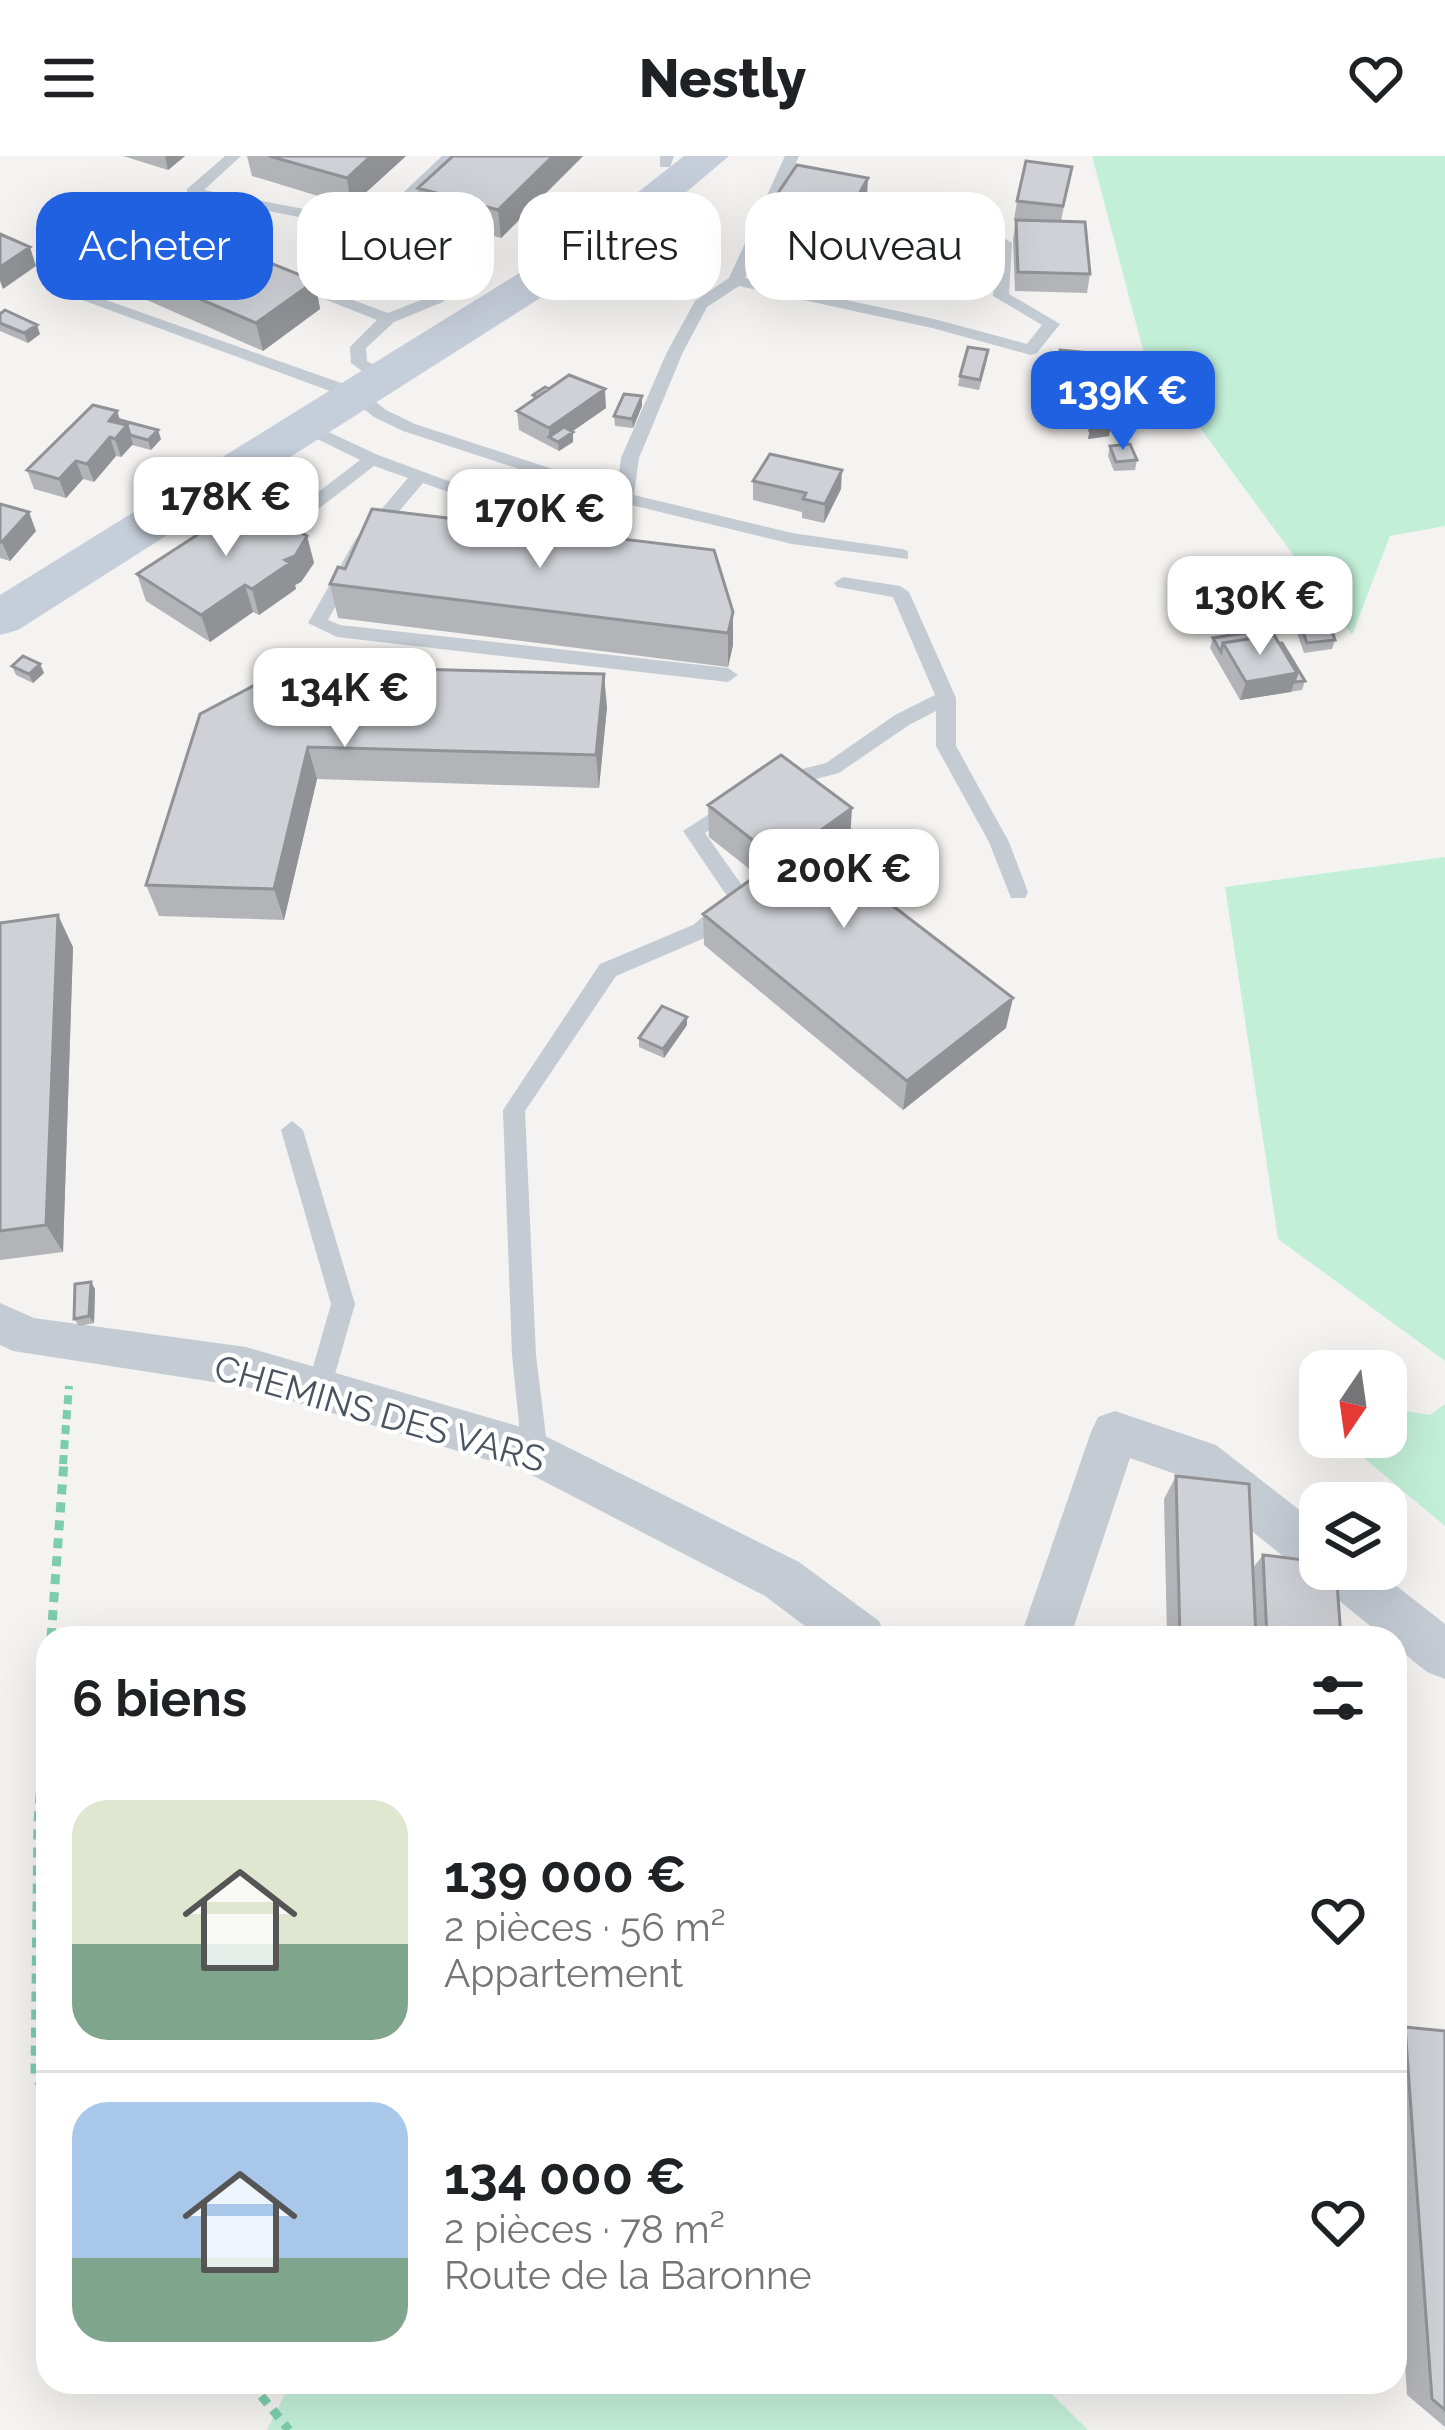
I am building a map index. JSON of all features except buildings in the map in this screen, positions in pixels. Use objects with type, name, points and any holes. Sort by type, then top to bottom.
[{"type":"main road","points":[[666,192],[709,156]]},
{"type":"main road","points":[[635,192],[668,159]]},
{"type":"main road","points":[[0,618],[518,291]]},
{"type":"street","name":"CHEMINS DES VARS","points":[[0,1323],[29,1336],[246,1367],[535,1453],[782,1579],[845,1626]]},
{"type":"street","points":[[1049,1626],[1114,1432],[1199,1460],[1299,1539]]},
{"type":"street","points":[[1363,1590],[1445,1655]]},
{"type":"lane","points":[[234,156],[192,192],[375,227],[451,156]]},
{"type":"lane","points":[[625,495],[630,458],[675,352],[701,304],[736,281],[792,156]]},
{"type":"lane","points":[[388,319],[302,287],[331,257],[447,284],[437,299],[388,319],[358,347],[370,410],[520,466],[762,535],[902,555]]},
{"type":"lane","points":[[736,281],[745,283]]},
{"type":"lane","points":[[824,300],[1031,350],[1052,324],[1005,298]]},
{"type":"lane","points":[[96,300],[368,386]]},
{"type":"lane","points":[[305,426],[372,459],[643,555]]},
{"type":"lane","points":[[284,527],[372,459]]},
{"type":"lane","points":[[420,476],[374,523],[344,565],[317,623],[337,631],[728,675]]},
{"type":"lane","points":[[843,583],[900,592],[946,698],[946,746],[999,842],[1018,892]]},
{"type":"lane","points":[[535,1453],[524,1355],[514,1110],[608,970],[700,931],[740,897],[693,831],[766,784],[832,768],[902,720],[946,698]]},
{"type":"lane","points":[[292,1130],[343,1304],[319,1388]]},
{"type":"path","points":[[52,1626],[72,1342]]},
{"type":"path","points":[[36,1991],[36,2078]]},
{"type":"path","points":[[260,2394],[289,2430]]},
{"type":"green space","points":[[1092,156],[1445,156],[1445,526],[1390,536],[1352,635],[1143,350]]},
{"type":"green space","points":[[1445,857],[1445,1361],[1278,1239],[1225,887]]},
{"type":"green space","points":[[1445,1404],[1445,1526],[1407,1494],[1407,1482],[1393,1482],[1364,1458],[1407,1458],[1407,1411],[1430,1415]]},
{"type":"green space","points":[[285,2394],[1052,2394],[1088,2430],[267,2430]]}]
